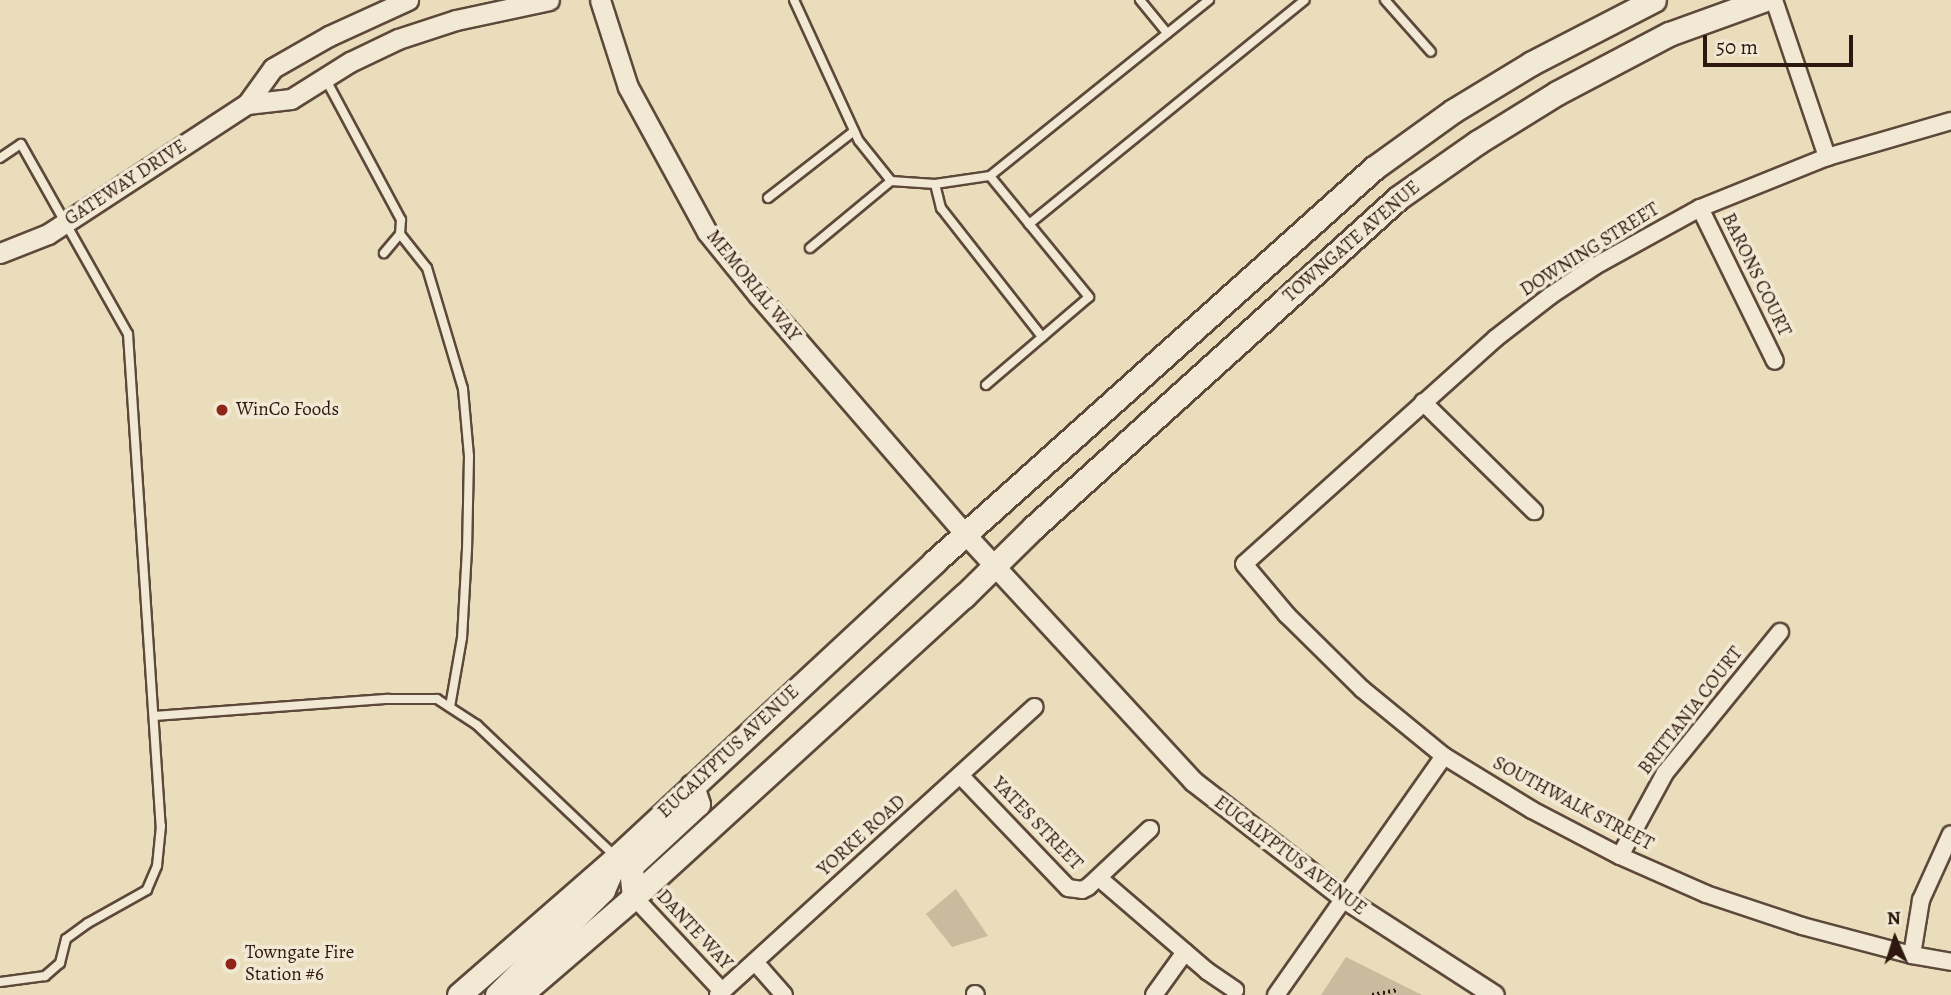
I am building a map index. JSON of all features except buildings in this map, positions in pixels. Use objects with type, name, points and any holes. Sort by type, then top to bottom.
[{"type":"main road","name":"TOWNGATE AVENUE","points":[[966,535],[1374,168],[1453,111],[1532,63],[1654,0]]},
{"type":"main road","name":"TOWNGATE AVENUE","points":[[996,565],[1398,198],[1478,142],[1557,93],[1669,34],[1763,0]]},
{"type":"main road","name":"EUCALYPTUS AVENUE","points":[[459,995],[617,857],[966,535]]},
{"type":"main road","points":[[520,995],[634,897],[996,565]]},
{"type":"main road","points":[[634,897],[631,866],[698,804],[692,786]]},
{"type":"main road","points":[[497,995],[603,890],[617,857]]},
{"type":"street","name":"GATEWAY DRIVE","points":[[0,253],[48,234],[247,104],[273,68],[339,31],[408,0]]},
{"type":"street","name":"GATEWAY DRIVE","points":[[247,104],[291,99],[398,39],[456,20],[549,0]]},
{"type":"street","name":"MEMORIAL WAY","points":[[600,0],[628,86],[707,232],[966,535]]},
{"type":"street","points":[[1774,0],[1827,157]]},
{"type":"street","name":"DOWNING STREET","points":[[1244,564],[1423,402],[1550,296],[1637,241],[1700,208],[1827,157],[1951,121]]},
{"type":"street","name":"BARONS COURT","points":[[1700,208],[1775,361]]},
{"type":"street","points":[[1423,402],[1534,511]]},
{"type":"street","name":"EUCALYPTUS AVENUE","points":[[966,535],[1193,781],[1345,899],[1494,995]]},
{"type":"street","name":"SOUTHWALK STREET","points":[[1244,564],[1287,615],[1362,689],[1444,756],[1532,810],[1620,856],[1706,894],[1801,926],[1912,956],[1951,962]]},
{"type":"street","name":"BRITTANIA COURT","points":[[1620,856],[1665,773],[1780,632]]},
{"type":"street","name":"YORKE ROAD","points":[[720,993],[1034,707]]},
{"type":"street","points":[[1276,995],[1444,756]]},
{"type":"street","name":"YATES STREET","points":[[960,775],[1068,888],[1082,890],[1150,829]]},
{"type":"street","points":[[1912,956],[1922,900],[1951,834]]},
{"type":"street","points":[[1098,878],[1185,952],[1235,990]]},
{"type":"street","name":"DANTE WAY","points":[[634,897],[720,993]]},
{"type":"street","points":[[1154,995],[1185,952]]},
{"type":"street","points":[[755,962],[784,995]]},
{"type":"lane","points":[[794,0],[855,131],[891,181]]},
{"type":"lane","points":[[1140,0],[1167,33]]},
{"type":"lane","points":[[810,248],[891,181],[935,184],[990,176],[1209,0]]},
{"type":"lane","points":[[1029,224],[1305,0]]},
{"type":"lane","points":[[1385,0],[1430,52]]},
{"type":"lane","points":[[325,78],[401,220],[400,234],[384,253]]},
{"type":"lane","points":[[768,198],[855,131]]},
{"type":"lane","points":[[0,158],[21,144],[128,334],[161,826],[157,866],[147,890],[88,923],[66,939],[60,963],[45,976],[0,982]]},
{"type":"lane","points":[[986,386],[1088,297],[990,176]]},
{"type":"lane","points":[[935,184],[941,208],[1042,337]]},
{"type":"lane","points":[[400,234],[427,268],[463,389],[470,456],[467,549],[463,638],[450,707]]},
{"type":"lane","points":[[154,716],[388,699],[437,699],[477,725],[617,857]]},
{"type":"path","points":[[1372,995],[1398,990]]},
{"type":"shaded area","points":[[956,889],[988,936],[952,947],[926,914]]},
{"type":"shaded area","points":[[1346,957],[1422,995],[1321,995]]},
{"type":"place","name":"WinCo Foods","points":[[222,410]]},
{"type":"place","name":"Towngate Fire Station #6","points":[[231,964]]}]
